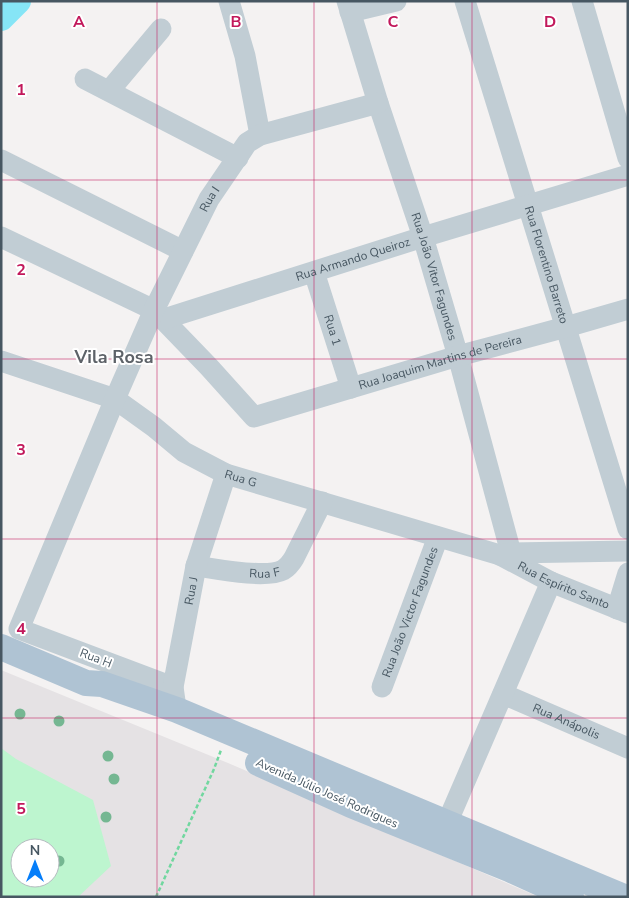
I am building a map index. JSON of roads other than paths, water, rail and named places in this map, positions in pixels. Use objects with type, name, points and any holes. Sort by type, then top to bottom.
[{"type":"main road","name":"Avenida Júlio José Rodrigues","points":[[1,647],[86,683],[102,684],[175,699],[447,823],[624,897]]},
{"type":"main road","name":"Avenida Júlio José Rodrigues","points":[[86,683],[98,694],[120,705],[222,747],[351,805],[509,869],[571,897]]},
{"type":"street","points":[[229,1],[245,56],[260,135],[378,103]]},
{"type":"street","points":[[349,6],[396,1]]},
{"type":"street","name":"Rua Florentino Barreto","points":[[465,1],[628,529]]},
{"type":"street","points":[[582,1],[628,158]]},
{"type":"street","name":"Rua João Vitor Fagundes","points":[[349,6],[378,103],[423,237],[458,356],[506,554]]},
{"type":"street","points":[[109,91],[161,29]]},
{"type":"street","points":[[85,79],[238,158]]},
{"type":"street","name":"Rua I","points":[[19,629],[115,399],[159,315],[182,251],[209,199],[247,143],[260,135]]},
{"type":"street","points":[[1,160],[182,251]]},
{"type":"street","name":"Rua Armando Queiroz","points":[[159,315],[314,272],[628,175]]},
{"type":"street","points":[[1,236],[159,315]]},
{"type":"street","name":"Rua 1","points":[[314,272],[350,388]]},
{"type":"street","name":"Rua Joaquim Martins de Pereira","points":[[159,315],[254,417],[458,356],[566,328],[628,309]]},
{"type":"street","name":"Rua G","points":[[1,361],[115,399],[154,427],[184,452],[226,474],[438,537],[506,554]]},
{"type":"street","name":"Rua J","points":[[175,699],[196,566],[226,474]]},
{"type":"street","name":"Rua F","points":[[196,566],[258,574],[282,571],[288,567],[294,558],[322,502]]},
{"type":"street","name":"Rua João Victor Fagundes","points":[[382,688],[438,537]]},
{"type":"street","points":[[506,554],[628,551]]},
{"type":"street","name":"Rua Espírito Santo","points":[[506,554],[550,582],[622,611]]},
{"type":"street","points":[[622,611],[628,573]]},
{"type":"street","points":[[447,823],[550,582]]},
{"type":"street","name":"Rua H","points":[[19,629],[175,699]]},
{"type":"street","name":"Rua Anápolis","points":[[503,694],[628,748]]},
{"type":"waterway","points":[[1,18],[18,1]]},
{"type":"district","name":"Vila Rosa","points":[[114,357]]}]
